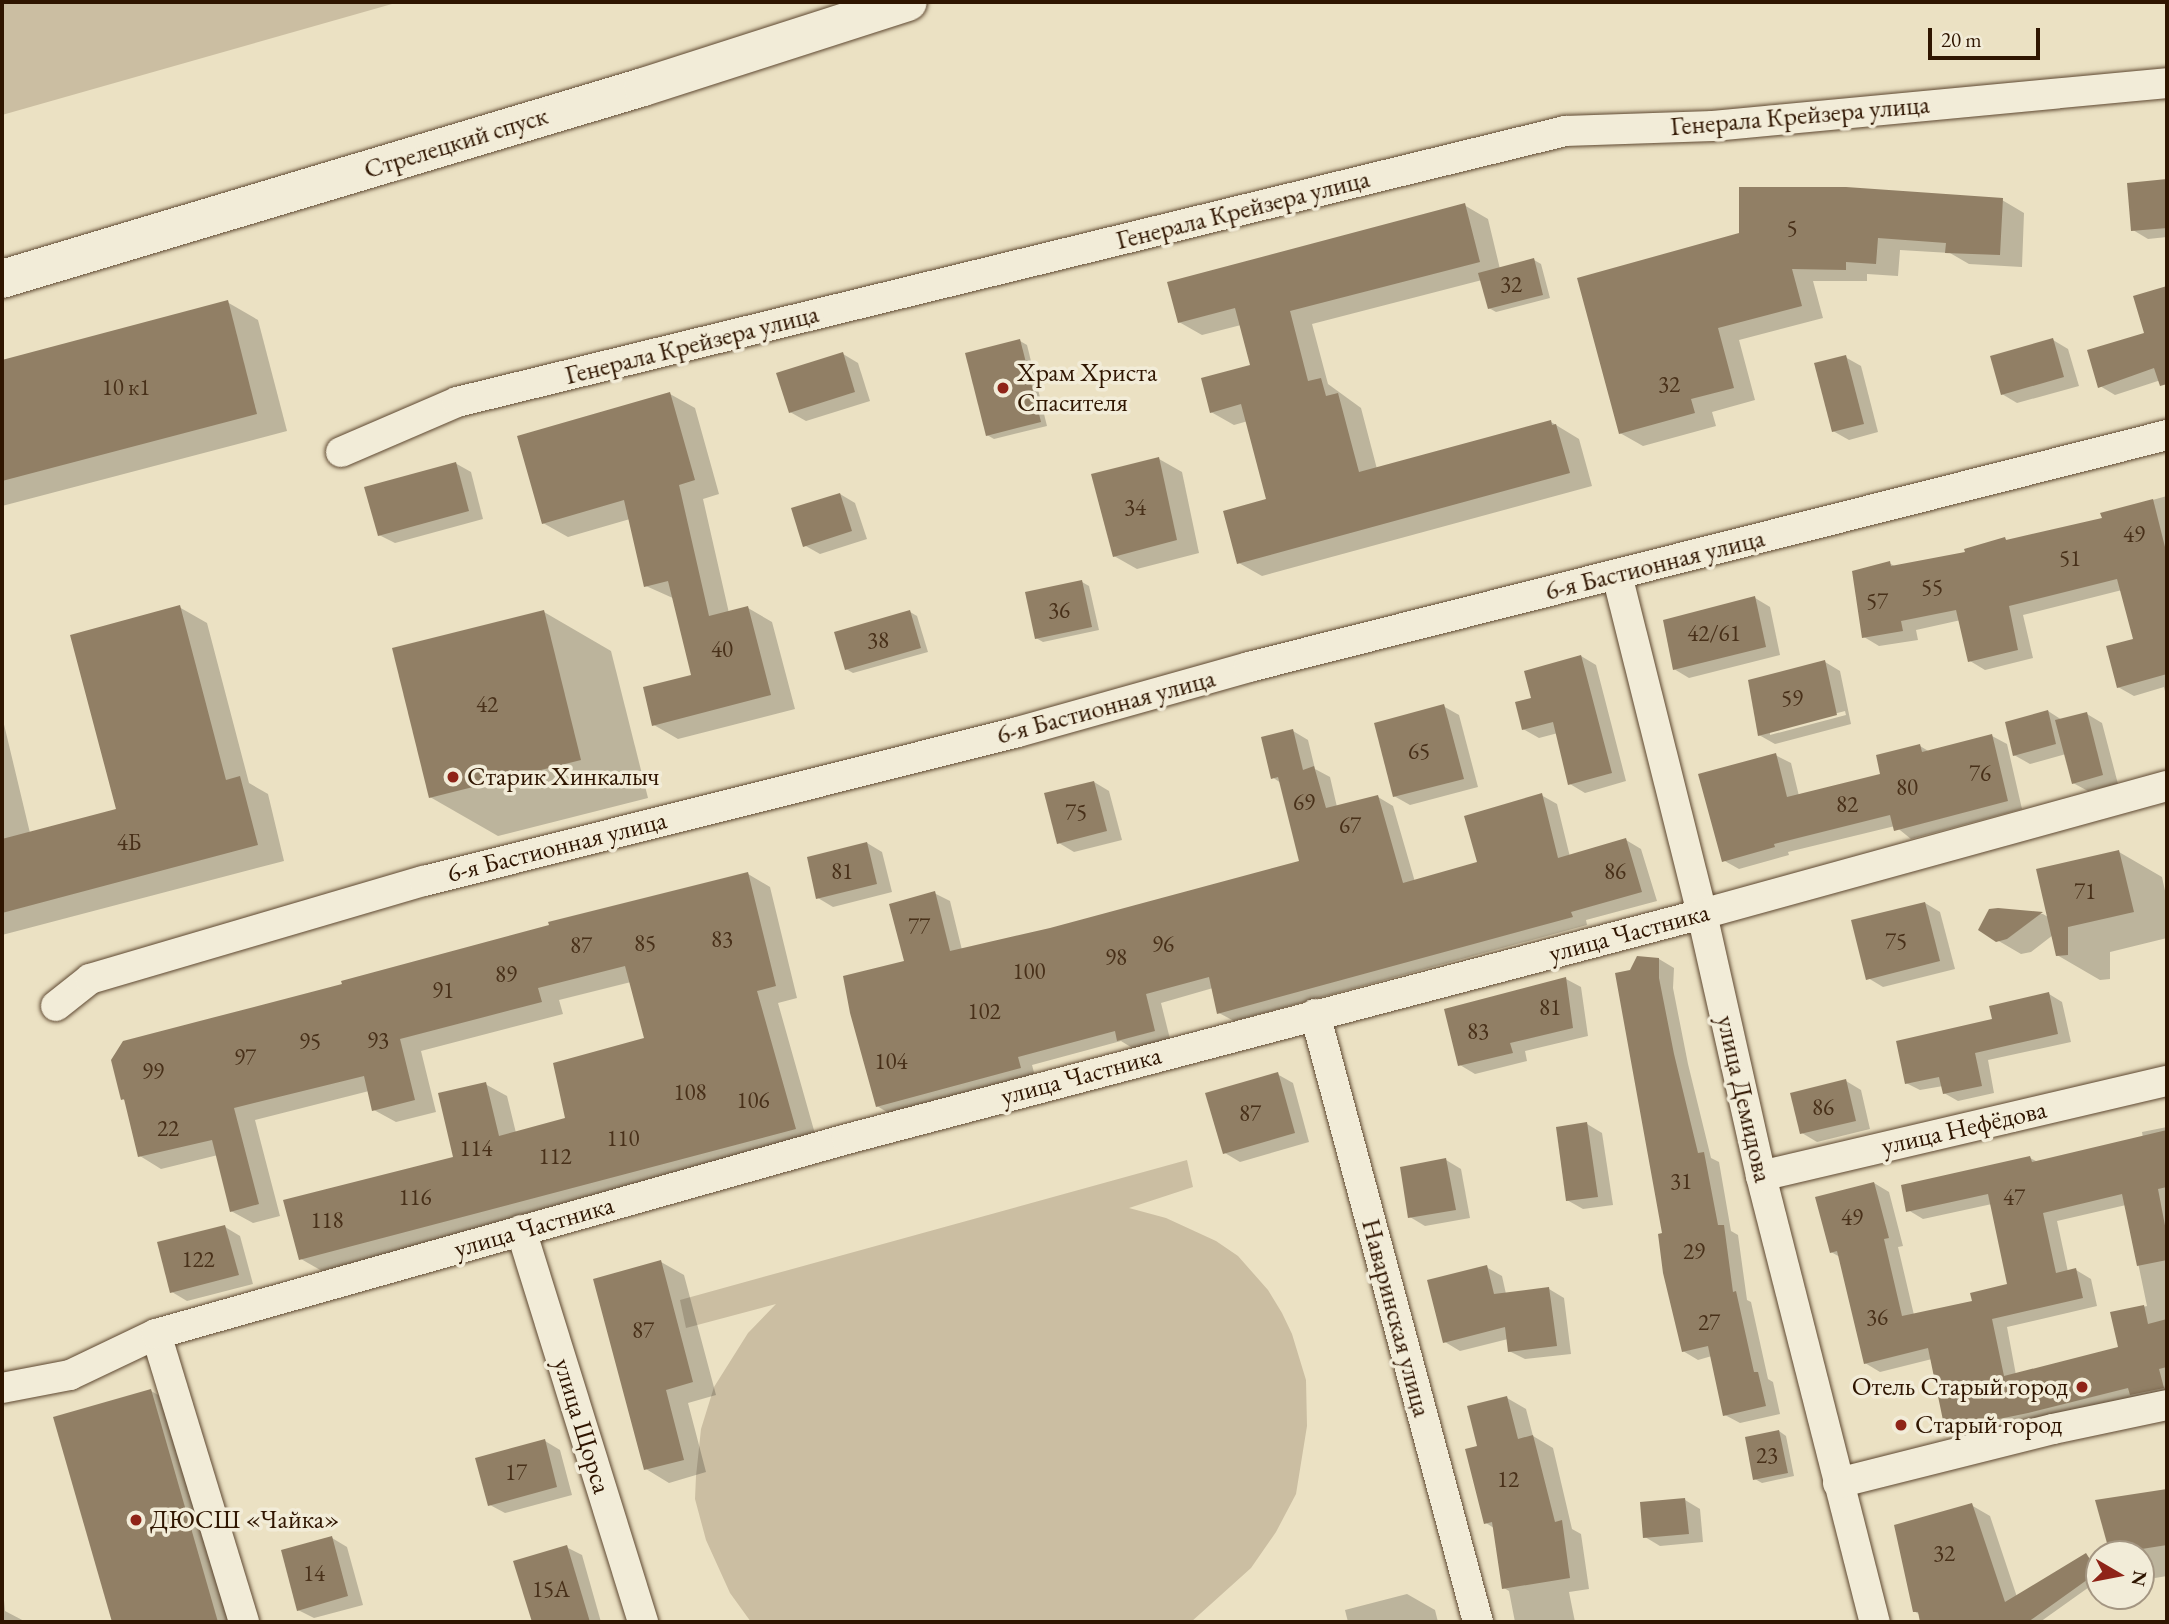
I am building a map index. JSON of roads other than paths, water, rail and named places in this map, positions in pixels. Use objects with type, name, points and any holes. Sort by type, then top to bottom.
[{"type":"main road","name":"Стрелецкий спуск","points":[[2,278],[643,87],[908,2]]},
{"type":"street","name":"Генерала Крейзера улица","points":[[341,452],[457,402],[1565,131],[1713,126],[2167,83]]},
{"type":"street","name":"6-я Бастионная улица","points":[[56,1006],[90,979],[424,881],[1018,732],[1249,667],[2167,435]]},
{"type":"street","name":"улица Демидова","points":[[1617,575],[1702,914],[1761,1176],[1875,1622]]},
{"type":"street","name":"улица Частника","points":[[2,1388],[70,1375],[156,1334],[927,1117],[1702,914],[2167,786]]},
{"type":"street","name":"Наваринская улица","points":[[1315,1014],[1478,1622]]},
{"type":"street","name":"улица Нефёдова","points":[[1761,1176],[2167,1081]]},
{"type":"street","name":"улица Щорса","points":[[521,1230],[643,1622]]},
{"type":"street","points":[[156,1334],[244,1622]]},
{"type":"street","points":[[1838,1483],[2053,1429],[2167,1405]]},
{"type":"place","name":"Храм Христа Спасителя","points":[[1003,388]]},
{"type":"place","name":"Старик Хинкалыч","points":[[453,777]]},
{"type":"place","name":"Отель Старый город","points":[[2082,1387]]},
{"type":"place","name":"Старый город","points":[[1901,1425]]},
{"type":"place","name":"ДЮСШ «Чайка»","points":[[136,1520]]}]
